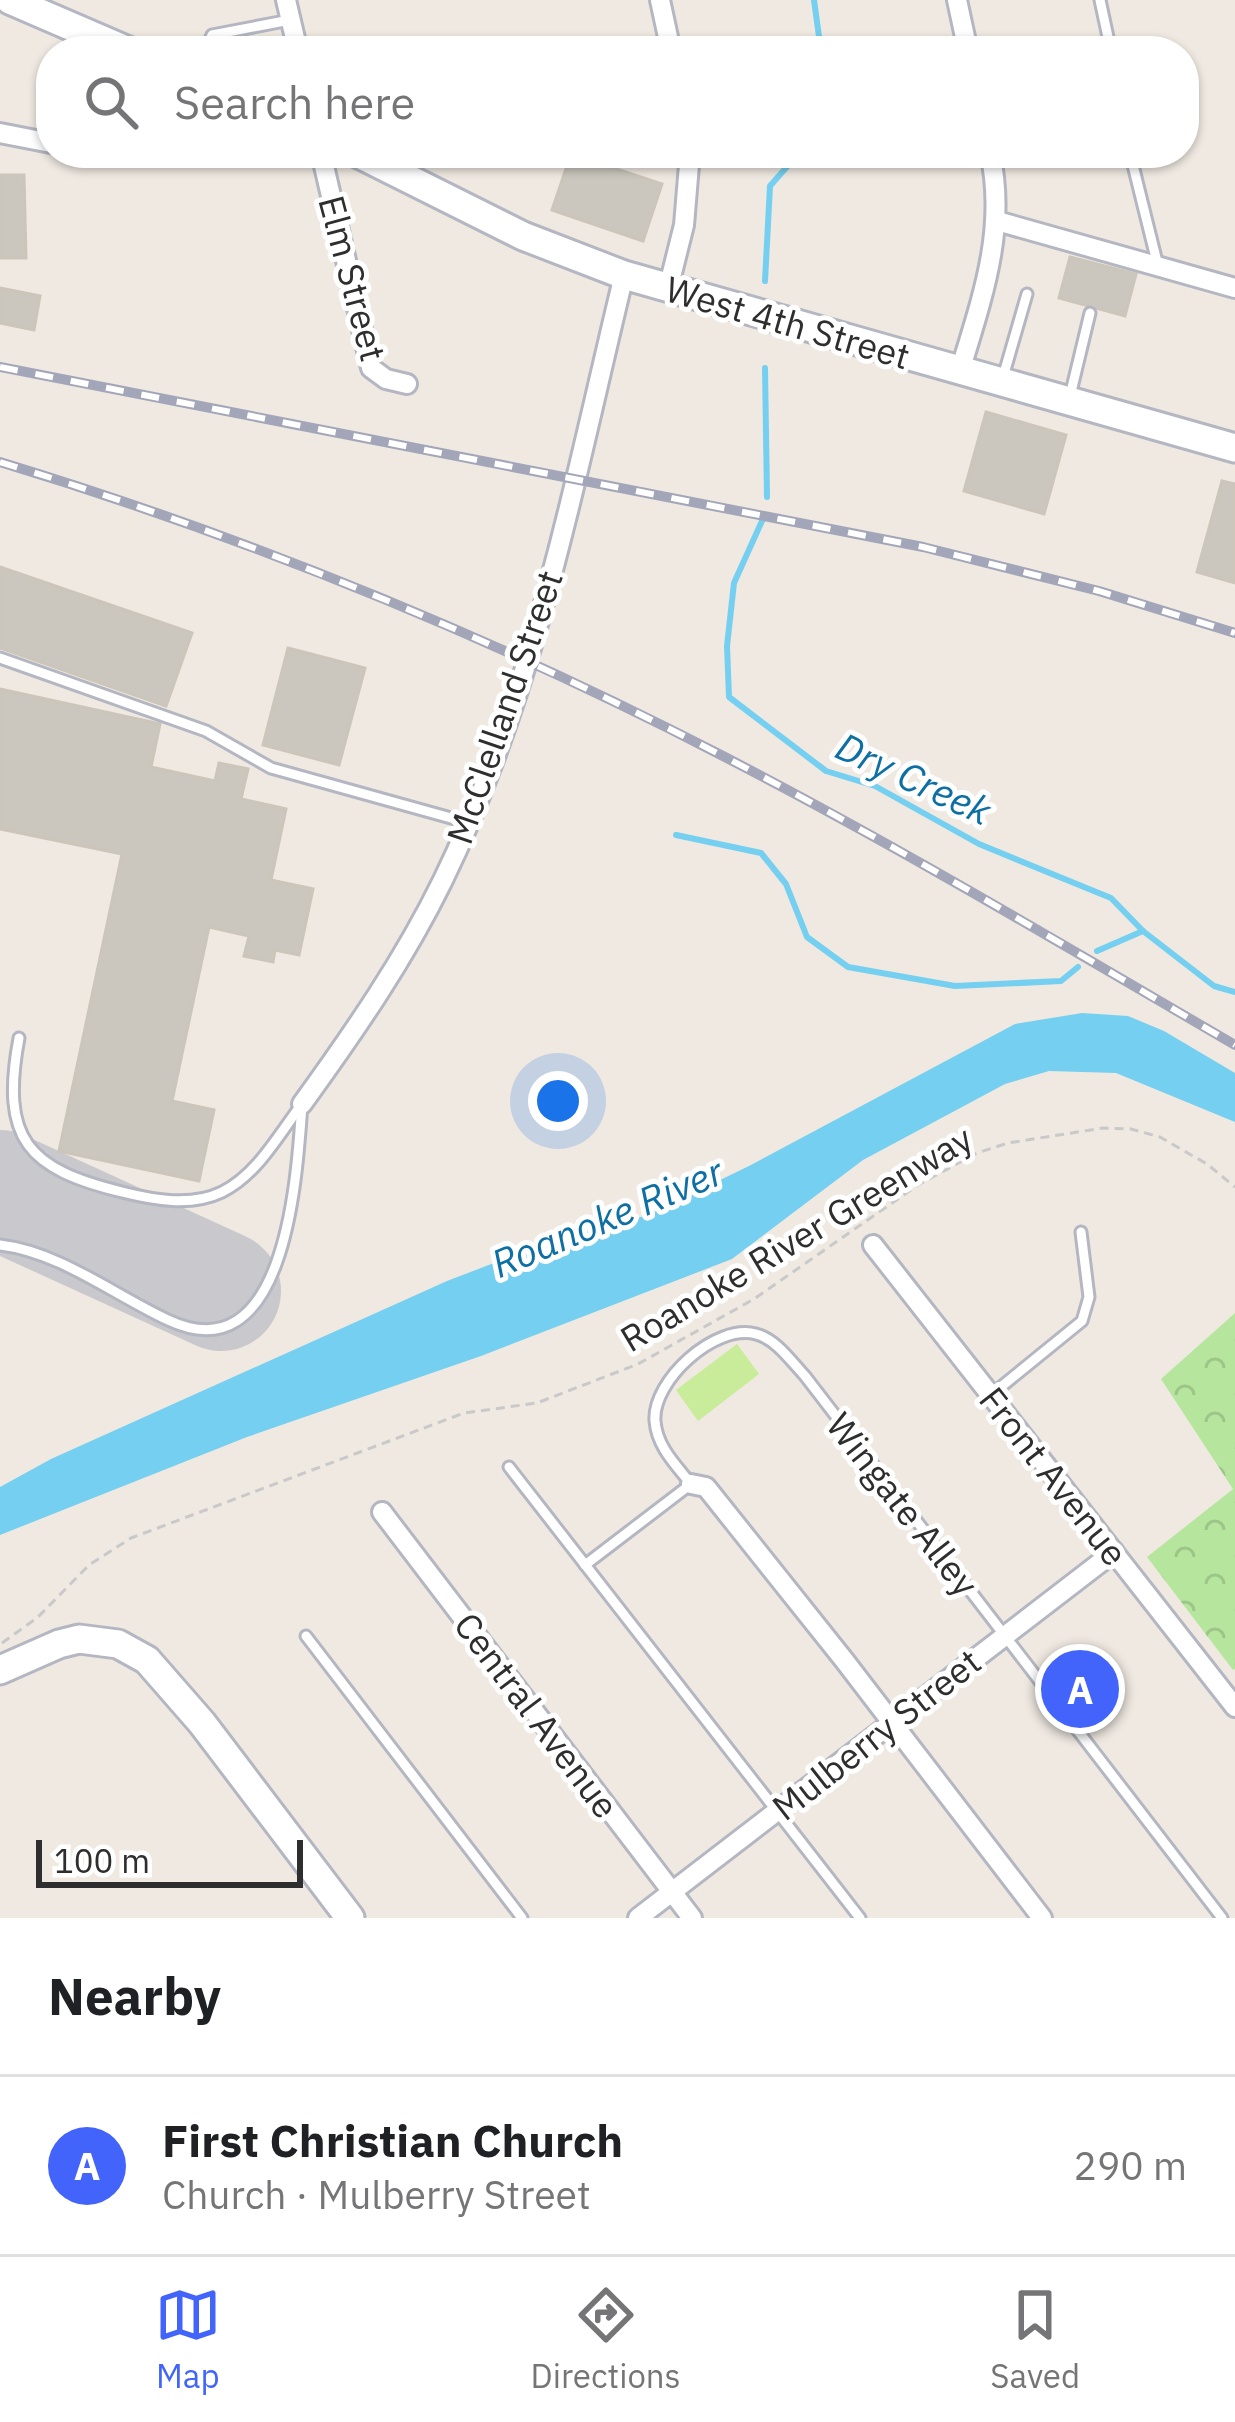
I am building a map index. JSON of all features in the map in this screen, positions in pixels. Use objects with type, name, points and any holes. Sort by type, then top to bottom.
[{"type":"main road","points":[[10,0],[93,36]]},
{"type":"main road","name":"West 4th Street","points":[[387,168],[523,236],[625,275],[1235,448]]},
{"type":"main road","points":[[0,1670],[79,1640],[108,1642],[133,1651],[159,1672],[202,1723],[350,1918]]},
{"type":"street","points":[[660,0],[668,36]]},
{"type":"street","points":[[957,0],[965,36]]},
{"type":"street","points":[[0,133],[36,139]]},
{"type":"street","name":"Elm Street","points":[[324,168],[370,368],[386,379],[407,384]]},
{"type":"street","points":[[668,289],[684,225],[690,168]]},
{"type":"street","points":[[960,370],[982,299],[997,221],[992,168]]},
{"type":"street","points":[[997,221],[1235,288]]},
{"type":"street","name":"McClelland Street","points":[[302,1104],[382,993],[469,823],[541,607],[625,275]]},
{"type":"street","name":"Front Avenue","points":[[873,1245],[1235,1707]]},
{"type":"street","points":[[691,1484],[706,1487],[1042,1918]]},
{"type":"street","name":"Central Avenue","points":[[382,1512],[692,1918]]},
{"type":"street","name":"Mulberry Street","points":[[638,1918],[1114,1552]]},
{"type":"lane","points":[[1100,0],[1108,36]]},
{"type":"lane","points":[[212,36],[289,10]]},
{"type":"lane","points":[[1134,168],[1158,266]]},
{"type":"lane","points":[[1002,382],[1027,295]]},
{"type":"lane","points":[[1069,401],[1090,313]]},
{"type":"lane","points":[[0,658],[206,731],[271,768],[469,823]]},
{"type":"lane","points":[[19,1038],[11,1113],[24,1144],[48,1168],[145,1198],[202,1199],[222,1192],[255,1166],[302,1104]]},
{"type":"lane","points":[[0,1245],[32,1252],[172,1322],[207,1328],[235,1321],[260,1301],[280,1254],[290,1213],[302,1104]]},
{"type":"lane","points":[[991,1395],[1082,1321],[1089,1297],[1081,1232]]},
{"type":"lane","name":"Wingate Alley","points":[[691,1484],[667,1454],[657,1432],[654,1416],[663,1387],[701,1349],[725,1334],[740,1332],[767,1339],[805,1376],[1222,1918]]},
{"type":"lane","points":[[509,1467],[860,1918]]},
{"type":"lane","points":[[585,1565],[691,1484]]},
{"type":"lane","points":[[305,1636],[521,1918]]},
{"type":"path","name":"Roanoke River Greenway","points":[[0,1644],[37,1618],[89,1564],[131,1538],[464,1413],[537,1403],[638,1364],[754,1299],[918,1185],[977,1153],[1008,1143],[1103,1128],[1131,1130],[1160,1137],[1235,1186]]},
{"type":"green space","points":[[1235,1313],[1233,1670],[1147,1557],[1233,1489],[1161,1379]]},
{"type":"green space","points":[[737,1344],[759,1374],[698,1421],[676,1390]]},
{"type":"water","points":[[1082,1013],[1128,1016],[1164,1031],[1235,1073],[1235,1122],[1116,1073],[1049,1071],[1005,1084],[863,1160],[732,1259],[481,1356],[247,1437],[0,1535],[0,1487],[51,1459],[447,1281],[554,1240],[648,1215],[1015,1024]]},
{"type":"building","points":[[566,168],[613,168],[662,184],[643,241],[552,210]]},
{"type":"building","points":[[0,175],[24,175],[26,258],[0,258]]},
{"type":"building","points":[[1070,257],[1136,274],[1125,316],[1059,298]]},
{"type":"building","points":[[0,288],[40,296],[34,330],[0,323]]},
{"type":"building","points":[[986,412],[1066,435],[1044,514],[964,491]]},
{"type":"building","points":[[1222,481],[1235,484],[1235,583],[1197,572]]},
{"type":"building","points":[[0,567],[192,633],[166,706],[0,648]]},
{"type":"building","points":[[288,648],[365,668],[339,765],[263,745]]},
{"type":"building","points":[[0,689],[160,724],[151,767],[215,781],[219,763],[248,769],[241,799],[286,809],[271,880],[313,889],[299,955],[275,950],[273,962],[244,956],[249,936],[209,927],[172,1101],[214,1110],[199,1181],[59,1151],[122,854],[0,829]]},
{"type":"waterway","name":"Dry Creek","points":[[814,0],[819,36]]},
{"type":"waterway","name":"Dry Creek","points":[[765,281],[770,186],[786,168]]},
{"type":"waterway","name":"Dry Creek","points":[[765,368],[767,497]]},
{"type":"waterway","name":"Dry Creek","points":[[762,521],[734,583],[727,646],[729,697],[826,771],[875,786],[979,844],[1111,898],[1143,931],[1214,986],[1235,992]]},
{"type":"waterway","points":[[676,835],[761,853],[786,884],[807,937],[848,967],[955,986],[1061,981],[1078,967]]},
{"type":"waterway","points":[[1097,951],[1143,931]]},
{"type":"runway","points":[[0,1190],[221,1291]]},
{"type":"railway","points":[[0,367],[923,547],[1099,591],[1235,633]]},
{"type":"railway","points":[[0,462],[276,557],[546,670],[851,824],[1235,1045]]},
{"type":"place","name":"First Christian Church","points":[[1080,1689]]},
{"type":"water label","name":"Roanoke River","points":[[607,1217]]}]
